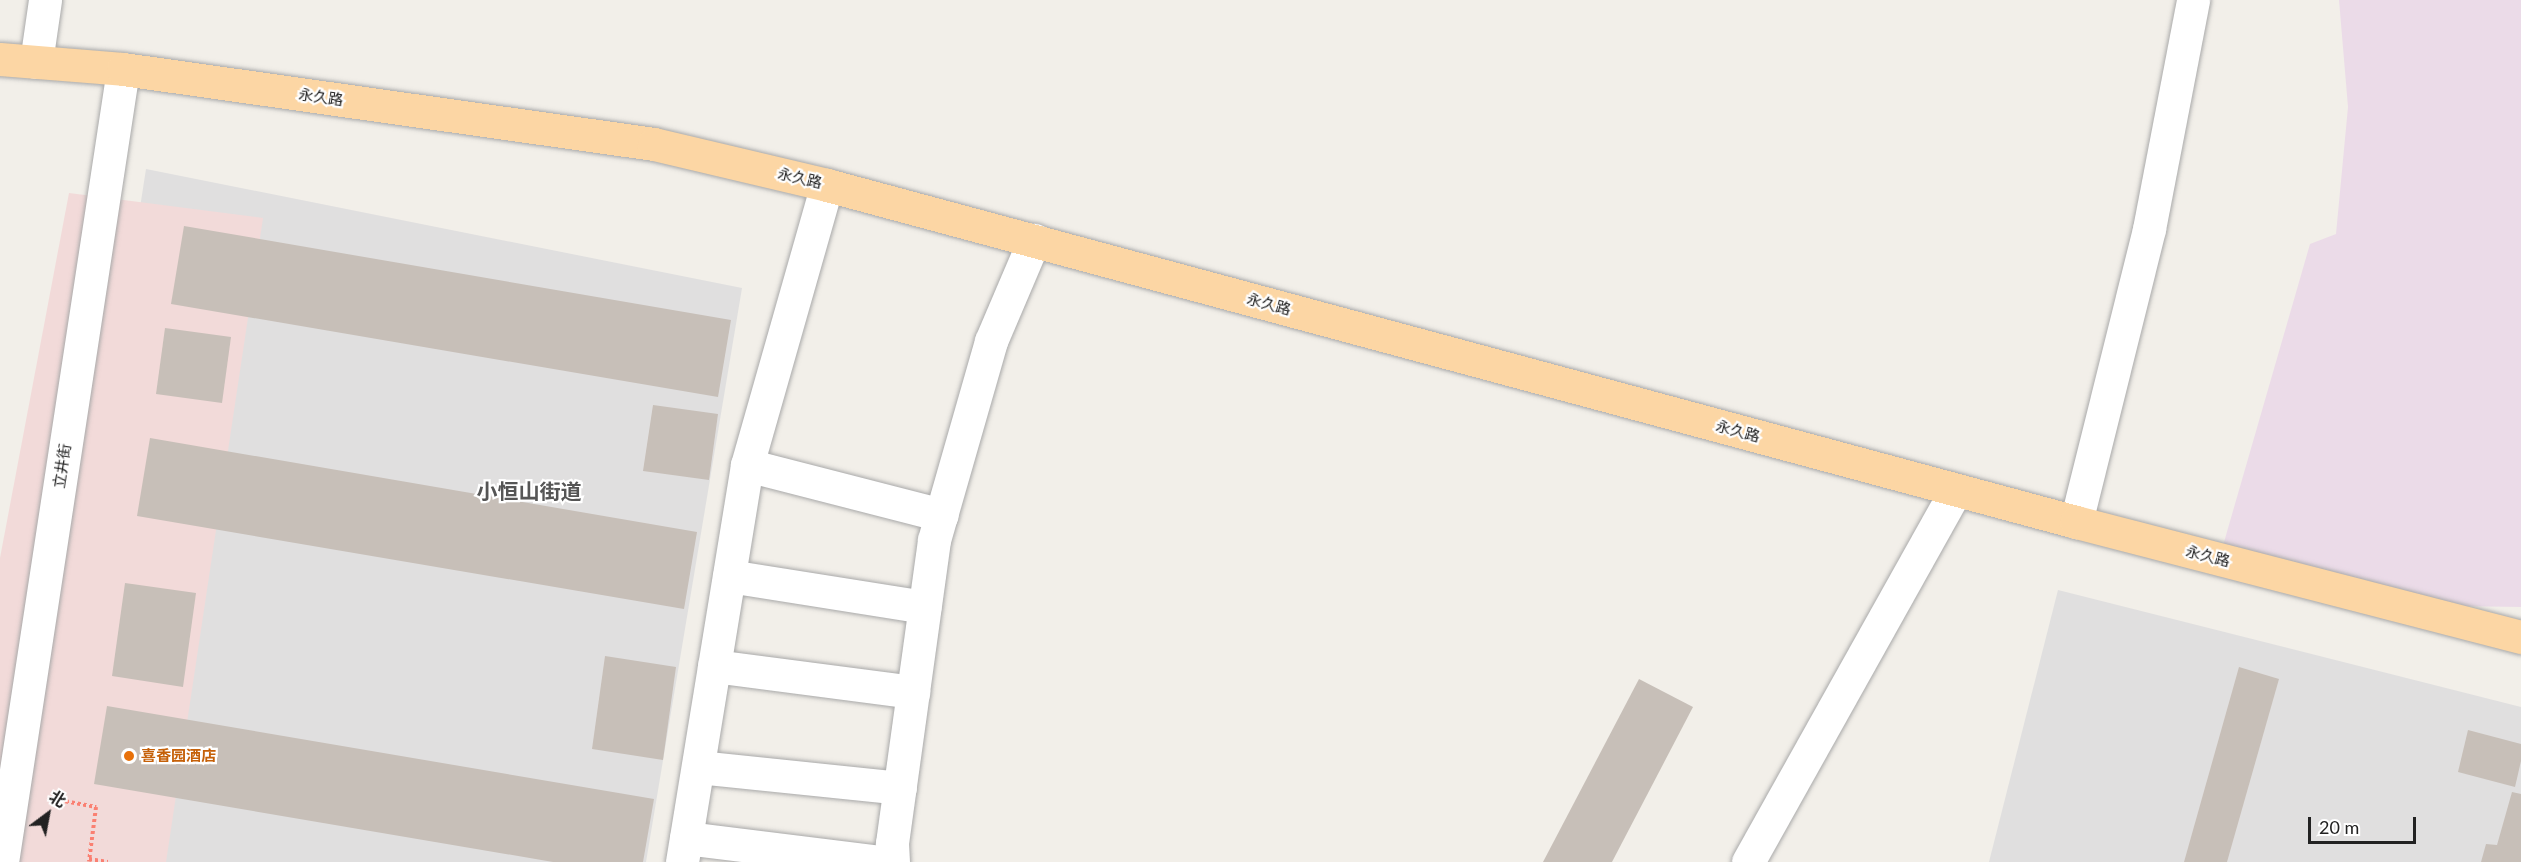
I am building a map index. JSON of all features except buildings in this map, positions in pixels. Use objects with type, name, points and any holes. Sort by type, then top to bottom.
[{"type":"main road","name":"永久路","points":[[0,59],[123,69],[654,144],[827,185],[1956,490],[2521,637]]},
{"type":"street","points":[[36,62],[45,0]]},
{"type":"street","points":[[2076,522],[2149,229],[2193,0]]},
{"type":"street","name":"立井街","points":[[2,862],[123,69]]},
{"type":"street","points":[[827,185],[747,465],[684,850],[882,862]]},
{"type":"street","points":[[893,862],[892,843],[934,540],[991,341],[1034,240]]},
{"type":"street","points":[[747,465],[942,515]]},
{"type":"street","points":[[1748,862],[1956,490]]},
{"type":"street","points":[[729,576],[925,607]]},
{"type":"street","points":[[714,666],[913,692]]},
{"type":"street","points":[[698,767],[900,788]]},
{"type":"path","points":[[12,792],[96,807],[89,861],[108,862]]},
{"type":"shaded area","points":[[2339,0],[2521,0],[2521,607],[2391,605],[2220,556],[2310,244],[2336,234],[2348,107]]},
{"type":"shaded area","points":[[146,169],[742,288],[646,862],[39,862]]},
{"type":"shaded area","points":[[69,193],[263,218],[166,862],[0,862],[0,558]]},
{"type":"shaded area","points":[[2058,590],[2521,707],[2521,862],[1989,862]]},
{"type":"place","name":"喜香园酒店","points":[[129,756]]},
{"type":"district","name":"小恒山街道","points":[[529,491]]}]
